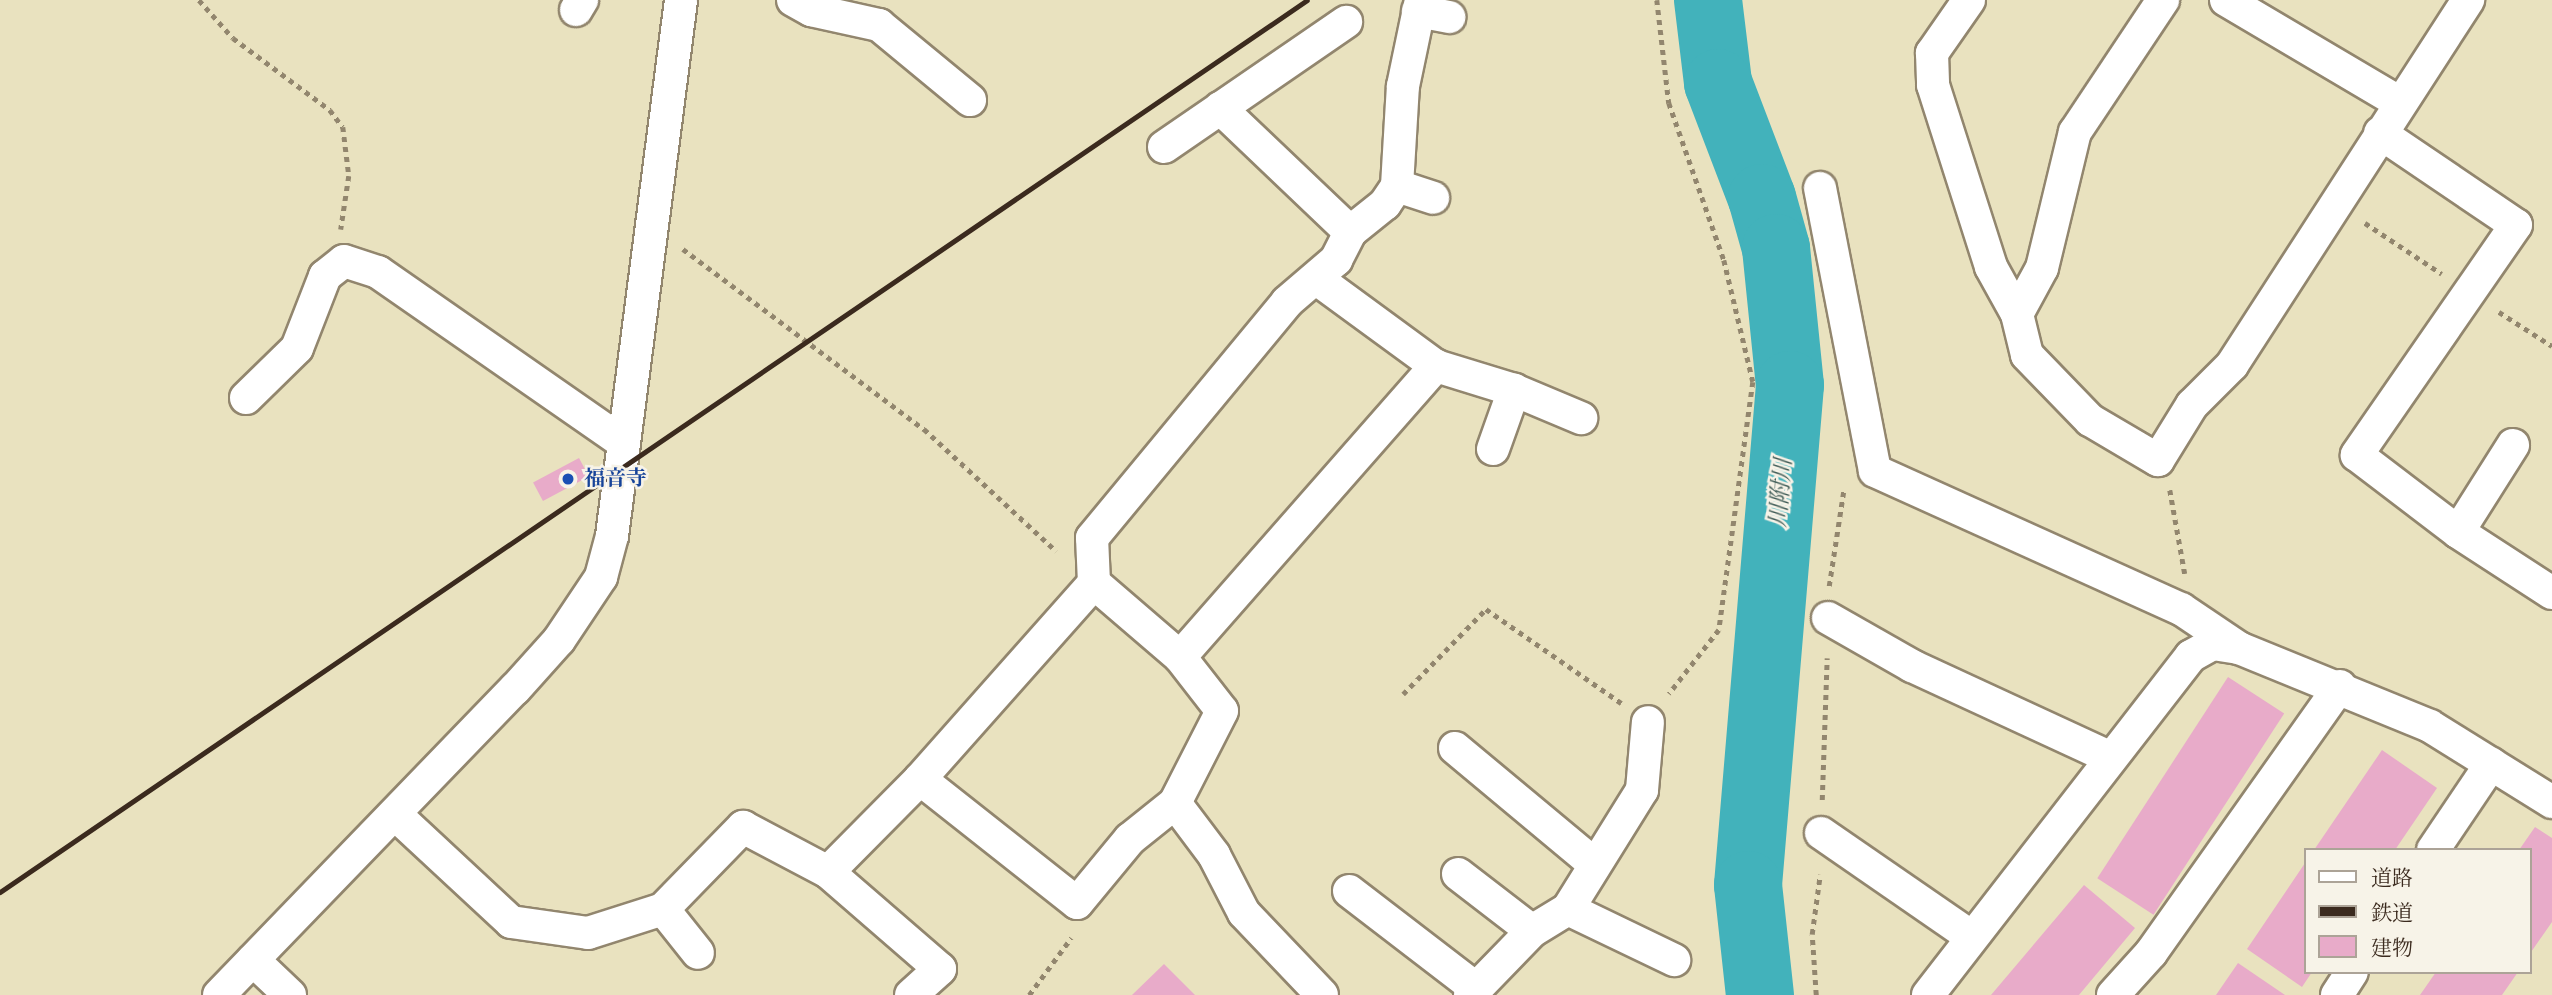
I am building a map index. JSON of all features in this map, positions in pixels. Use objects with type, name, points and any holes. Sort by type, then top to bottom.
[{"type":"street","points":[[219,995],[515,689],[583,607],[601,577],[612,536],[649,225],[681,0]]},
{"type":"street","points":[[793,0],[811,10],[879,25],[970,100]]},
{"type":"street","points":[[1969,0],[1933,53],[1933,85],[1991,267],[2017,314],[2027,355],[2090,420],[2158,460],[2192,405],[2232,365],[2468,0]]},
{"type":"street","points":[[2017,314],[2042,268],[2075,132],[2163,0]]},
{"type":"street","points":[[2225,0],[2400,103]]},
{"type":"street","points":[[828,872],[920,779],[1094,583],[1092,538],[1287,302],[1336,260],[1350,232],[1385,204],[1397,186],[1403,86],[1419,6],[1449,17]]},
{"type":"street","points":[[1164,147],[1346,22]]},
{"type":"street","points":[[1220,108],[1350,232]]},
{"type":"street","points":[[2380,133],[2516,225],[2357,455],[2458,532],[2552,593]]},
{"type":"street","points":[[1397,186],[1433,198]]},
{"type":"street","points":[[1819,188],[1875,471],[2098,576],[2181,609],[2239,648]]},
{"type":"street","points":[[246,398],[297,348],[326,276],[344,261],[378,272],[622,442]]},
{"type":"street","points":[[1317,279],[1436,366],[1514,390],[1581,418]]},
{"type":"street","points":[[1180,657],[1436,366]]},
{"type":"street","points":[[1493,449],[1514,390]]},
{"type":"street","points":[[2458,532],[2513,445]]},
{"type":"street","points":[[920,779],[1077,903],[1130,839],[1175,803],[1222,711],[1180,657],[1094,583]]},
{"type":"street","points":[[1828,618],[1912,666],[2111,758]]},
{"type":"street","points":[[1928,995],[2191,656],[2213,644],[2239,648],[2340,686],[2430,726],[2552,802]]},
{"type":"street","points":[[2113,995],[2151,953],[2340,686]]},
{"type":"street","points":[[1349,891],[1472,991],[1532,930],[1568,909],[1642,790],[1648,722]]},
{"type":"street","points":[[1455,748],[1594,864]]},
{"type":"street","points":[[2434,848],[2491,764]]},
{"type":"street","points":[[1175,803],[1214,855],[1244,913],[1322,995]]},
{"type":"street","points":[[396,815],[511,922],[587,933],[663,909],[743,827],[828,872],[940,969],[911,995]]},
{"type":"street","points":[[1821,834],[1972,937]]},
{"type":"street","points":[[1458,874],[1532,930]]},
{"type":"street","points":[[663,909],[698,953]]},
{"type":"street","points":[[1568,909],[1674,961]]},
{"type":"street","points":[[253,960],[290,995]]},
{"type":"street","points":[[2337,995],[2351,974]]},
{"type":"path","points":[[199,0],[233,38],[330,110],[343,127],[349,176],[339,247],[344,261]]},
{"type":"path","points":[[1403,694],[1486,610],[1648,722],[1719,630],[1753,382],[1724,260],[1669,103],[1657,0]]},
{"type":"path","points":[[649,225],[807,337],[924,429],[1094,583]]},
{"type":"path","points":[[1816,995],[1812,934],[1819,902],[1829,570],[1842,492],[1868,432]]},
{"type":"path","points":[[2158,460],[2173,498],[2186,556],[2181,609]]},
{"type":"path","points":[[1029,995],[1083,921],[1077,903]]},
{"type":"building","points":[[579,458],[589,477],[543,501],[533,482]]},
{"type":"building","points":[[2228,677],[2284,713],[2153,915],[2097,878]]},
{"type":"building","points":[[2382,750],[2437,788],[2396,848],[2315,848]]},
{"type":"building","points":[[2535,827],[2552,838],[2552,922],[2531,952],[2531,848],[2520,848]]},
{"type":"building","points":[[2304,864],[2304,974],[2311,974],[2302,987],[2247,949]]},
{"type":"building","points":[[2084,885],[2135,928],[2079,995],[1991,995]]},
{"type":"building","points":[[2238,963],[2285,995],[2216,995]]},
{"type":"building","points":[[1164,964],[1195,995],[1132,995]]},
{"type":"building","points":[[2435,974],[2517,974],[2502,995],[2420,995]]},
{"type":"waterway","name":"川附川","points":[[1708,0],[1718,83],[1762,198],[1776,248],[1790,385],[1748,885],[1760,995]]},
{"type":"railway","points":[[0,892],[1307,0]]},
{"type":"place","name":"福音寺","points":[[568,479]]}]
